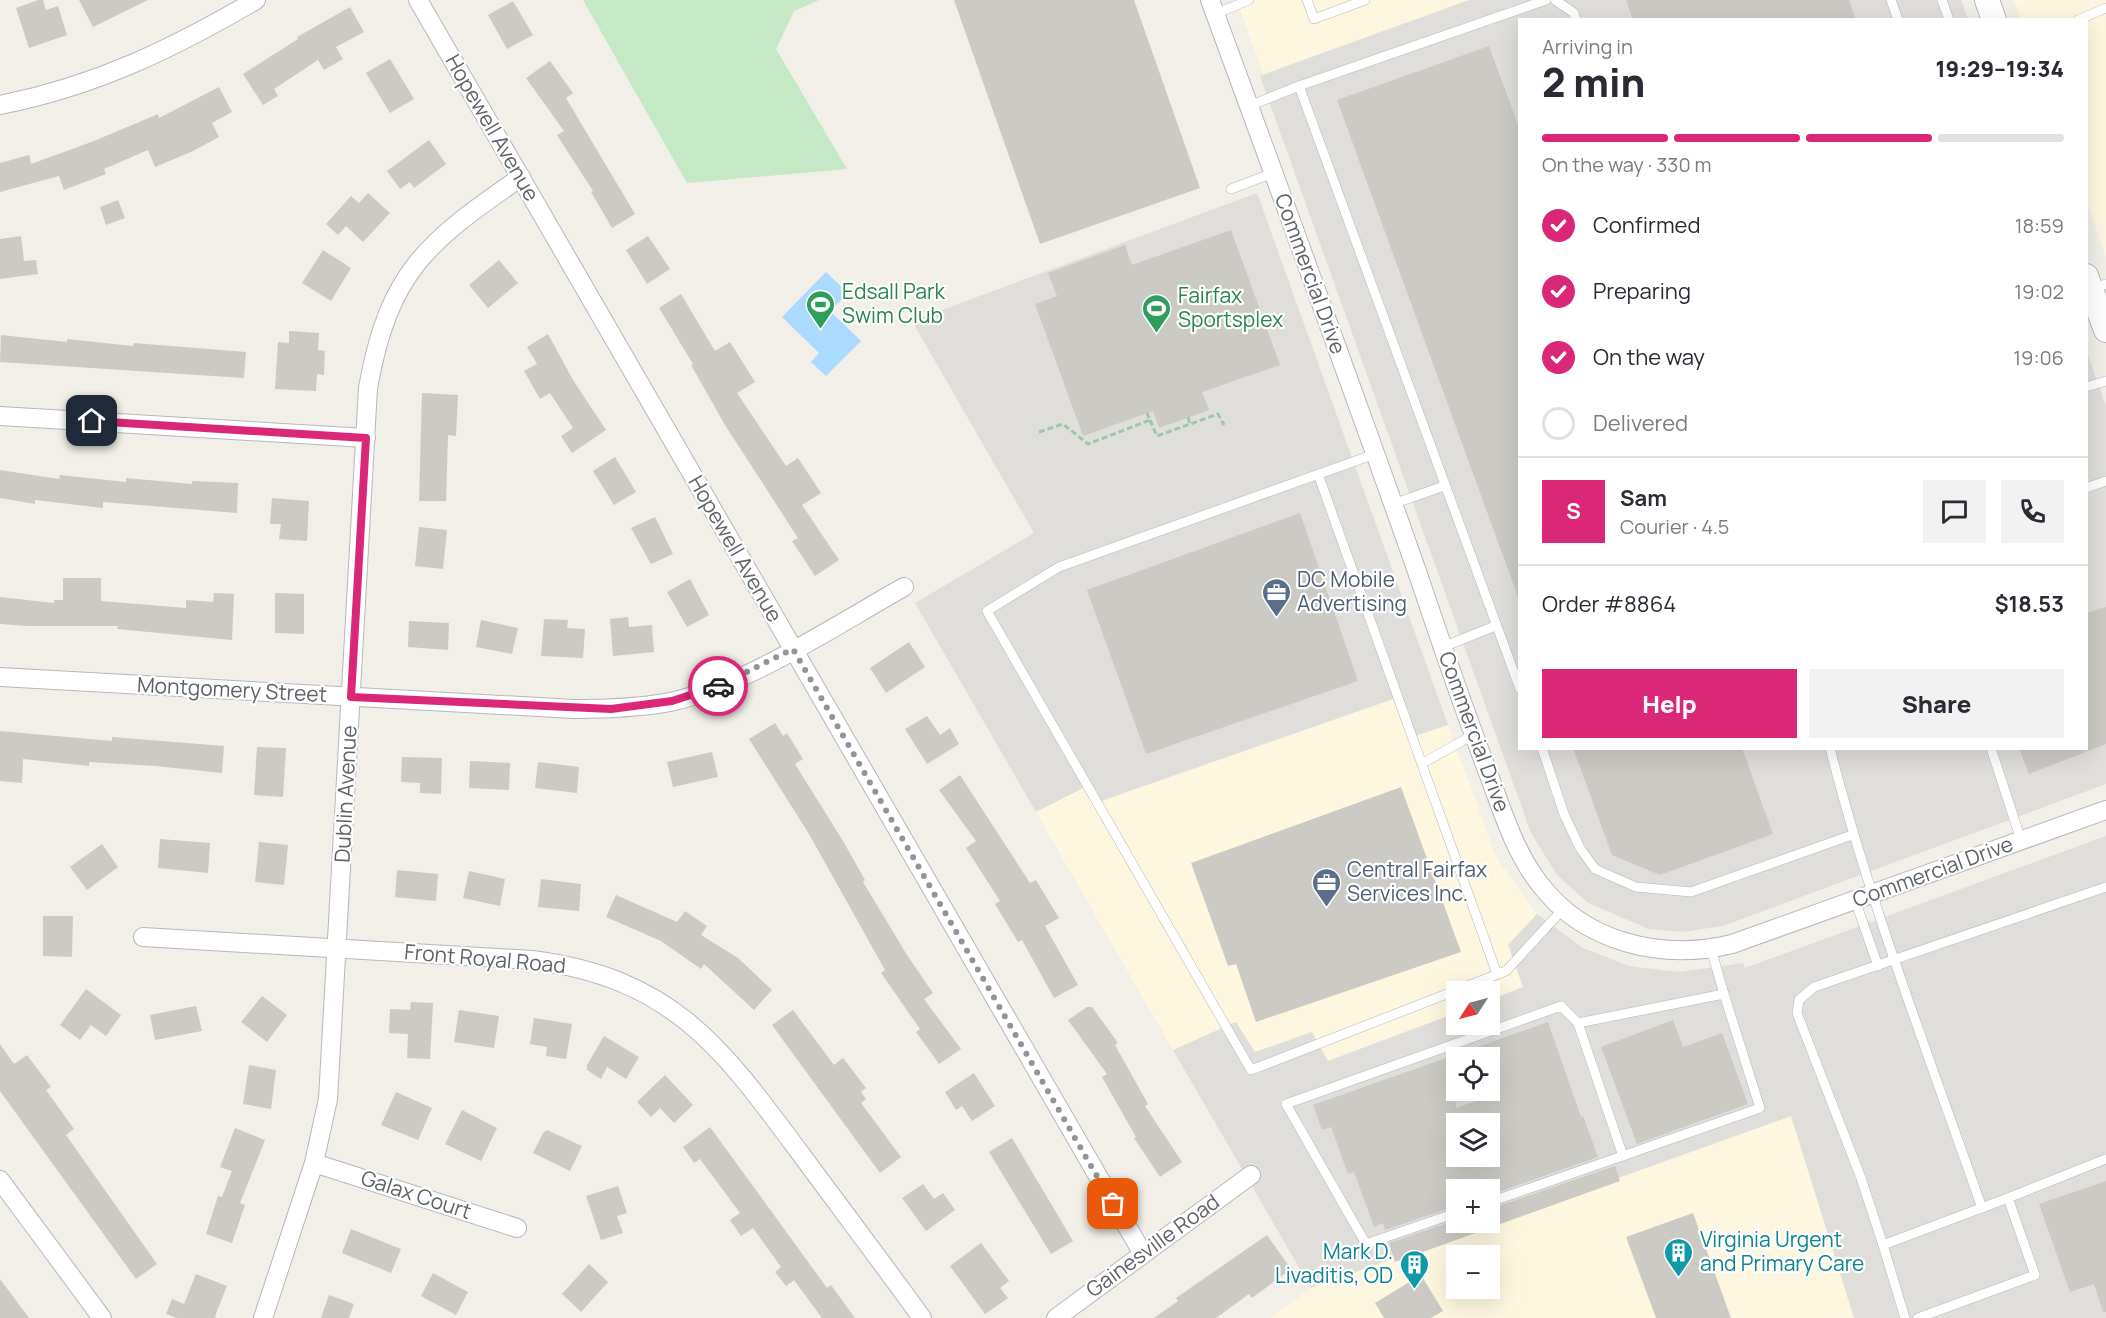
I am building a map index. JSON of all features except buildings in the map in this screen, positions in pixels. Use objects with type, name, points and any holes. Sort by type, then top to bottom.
[{"type":"street","points":[[0,105],[51,94],[126,69],[195,35],[256,0]]},
{"type":"street","name":"Hopewell Avenue","points":[[418,0],[1143,1254]]},
{"type":"street","points":[[1987,0],[1993,18]]},
{"type":"street","name":"Commercial Drive","points":[[1213,7],[1393,504],[1473,735],[1523,859],[1539,883],[1564,908],[1593,929],[1638,946],[1683,952],[1711,950],[2106,810]]},
{"type":"street","name":"Dublin Avenue","points":[[263,1318],[314,1163],[328,1099],[368,388],[376,345],[387,310],[401,285],[445,232],[521,177]]},
{"type":"street","points":[[2094,282],[2106,330]]},
{"type":"street","points":[[0,416],[366,438]]},
{"type":"street","name":"Montgomery Street","points":[[0,677],[574,709],[637,708],[710,690],[793,649],[904,587]]},
{"type":"street","name":"Front Royal Road","points":[[143,937],[560,964],[618,980],[671,1008],[709,1038],[740,1071],[922,1318]]},
{"type":"street","name":"Galax Court","points":[[314,1163],[517,1228]]},
{"type":"street","name":"Gainesville Road","points":[[1056,1318],[1251,1175]]},
{"type":"street","points":[[0,1180],[102,1318]]},
{"type":"lane","points":[[1213,7],[1249,0]]},
{"type":"lane","points":[[1307,0],[1314,18],[1365,0]]},
{"type":"lane","points":[[1249,106],[1299,86],[1546,0]]},
{"type":"lane","points":[[1556,0],[1574,13],[1575,18]]},
{"type":"lane","points":[[1891,0],[1897,18]]},
{"type":"lane","points":[[1942,0],[1948,18]]},
{"type":"lane","points":[[2083,18],[2106,8]]},
{"type":"lane","points":[[1299,86],[1495,626],[1518,683]]},
{"type":"lane","points":[[1231,189],[1273,172]]},
{"type":"lane","points":[[2088,386],[2106,381]]},
{"type":"lane","points":[[1375,454],[1059,567],[987,611],[1251,1070],[1506,971],[1564,908]]},
{"type":"lane","points":[[1318,474],[1418,746],[1497,974]]},
{"type":"lane","points":[[2088,487],[2106,481]]},
{"type":"lane","points":[[1393,504],[1444,486]]},
{"type":"lane","points":[[1443,647],[1495,626]]},
{"type":"lane","points":[[1423,763],[1473,735]]},
{"type":"lane","points":[[1543,750],[1564,814],[1580,848],[1595,869],[1636,887],[1691,892],[1852,835]]},
{"type":"lane","points":[[1831,750],[1852,835],[1878,966]]},
{"type":"lane","points":[[1992,750],[2021,840]]},
{"type":"lane","points":[[1905,1318],[1861,1178],[1797,1013],[1800,1000],[1814,987],[2106,887]]},
{"type":"lane","points":[[1863,897],[1895,960],[1982,1208]]},
{"type":"lane","points":[[1500,1199],[1760,1108],[1711,950]]},
{"type":"lane","points":[[1578,1023],[1724,994]]},
{"type":"lane","points":[[1446,1216],[1366,1244],[1286,1104],[1561,1006],[1578,1023],[1623,1156]]},
{"type":"lane","points":[[1883,1245],[2106,1160]]},
{"type":"lane","points":[[1918,1318],[2035,1275],[2008,1198]]},
{"type":"path","points":[[1147,413],[1157,436],[1218,414],[1224,425]]},
{"type":"path","points":[[1188,417],[1190,424]]},
{"type":"path","points":[[1039,432],[1063,424],[1088,444],[1150,420]]},
{"type":"shaded area","points":[[1237,0],[1469,0],[1263,74]]},
{"type":"shaded area","points":[[1469,0],[1961,0],[1968,18],[1518,18],[1518,750],[2088,750],[2088,355],[2106,407],[2106,784],[1723,926],[1682,932],[1649,929],[1588,903],[1557,875],[1531,833],[1260,76]]},
{"type":"shaded area","points":[[2014,0],[2106,0],[2106,257],[2088,205],[2088,18],[2021,18]]},
{"type":"shaded area","points":[[1257,193],[1448,725],[1409,738],[1393,699],[1098,802],[1087,786],[1036,812],[915,603],[1034,533],[912,321]]},
{"type":"shaded area","points":[[1393,699],[1409,737],[1448,725],[1496,857],[1537,914],[1508,945],[1523,987],[1500,996],[1500,981],[1446,981],[1446,1017],[1327,1061],[1255,1052],[1235,1022],[1173,1050],[1036,812],[1087,785],[1099,802]]},
{"type":"shaded area","points":[[2106,836],[2106,1318],[1854,1318],[1791,1116],[1500,1220],[1500,1179],[1446,1179],[1446,1233],[1464,1233],[1311,1288],[1173,1050],[1236,1022],[1255,1052],[1312,1032],[1328,1061],[1446,1017],[1446,1035],[1500,1035],[1500,996],[1523,987],[1508,945],[1537,914],[1583,948],[1629,966],[1678,972],[1743,963],[1745,968]]},
{"type":"shaded area","points":[[1791,1116],[1854,1318],[1270,1318],[1311,1288],[1464,1233],[1500,1233],[1500,1220]]},
{"type":"green space","points":[[583,0],[819,0],[794,11],[776,49],[847,169],[687,183]]},
{"type":"water","name":"Edsall Park Swim Club","points":[[826,272],[848,293],[830,311],[861,341],[826,376],[811,362],[819,353],[782,317]]},
{"type":"way so far","points":[[718,686],[793,649],[1113,1204]]},
{"type":"place","name":"Edsall Park Swim Club","points":[[821,330]]},
{"type":"place","name":"Fairfax Sportsplex","points":[[1157,334]]},
{"type":"place","name":"DC Mobile Advertising","points":[[1276,618]]},
{"type":"place","name":"Central Fairfax Services Inc.","points":[[1326,908]]},
{"type":"place","name":"Virginia Urgent and Primary Care","points":[[1679,1278]]},
{"type":"place","name":"Mark D. Livaditis, OD","points":[[1414,1290]]},
{"type":"route","points":[[92,421],[366,438],[351,697],[611,709],[637,708],[672,701],[718,686]]}]
